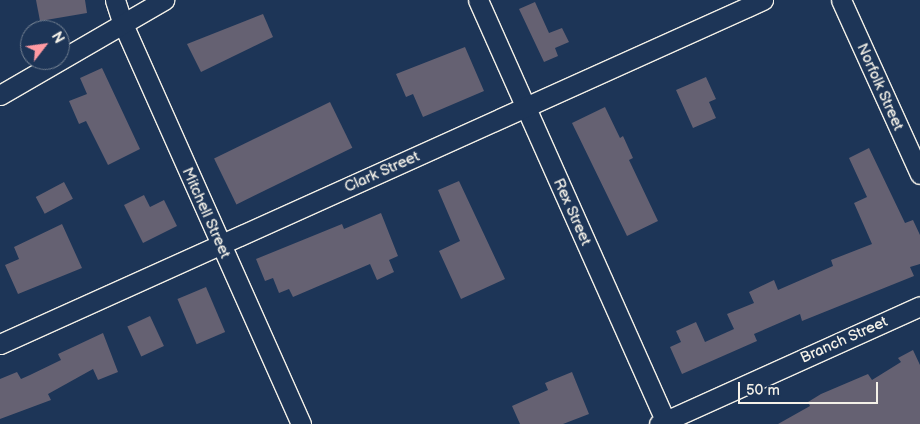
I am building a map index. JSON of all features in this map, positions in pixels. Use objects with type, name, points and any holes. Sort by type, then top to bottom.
[{"type":"street","name":"Mitchell Street","points":[[115,0],[122,24],[301,424]]},
{"type":"street","points":[[0,95],[164,0]]},
{"type":"street","name":"Rex Street","points":[[478,0],[664,423]]},
{"type":"street","name":"Clark Street","points":[[0,344],[220,243],[526,109],[763,0]]},
{"type":"street","name":"Norfolk Street","points":[[841,0],[920,174]]},
{"type":"street","name":"Branch Street","points":[[664,423],[920,306]]},
{"type":"building","points":[[36,0],[85,0],[87,13],[40,20]]},
{"type":"building","points":[[535,2],[549,33],[562,28],[569,42],[555,48],[558,56],[544,62],[519,9]]},
{"type":"building","points":[[263,14],[273,37],[201,72],[187,44]]},
{"type":"building","points":[[465,47],[484,91],[423,117],[413,94],[406,97],[396,74]]},
{"type":"building","points":[[102,68],[140,149],[108,165],[86,121],[79,124],[69,101],[87,94],[80,78]]},
{"type":"building","points":[[706,77],[716,99],[709,102],[716,118],[693,128],[676,90]]},
{"type":"building","points":[[330,102],[352,148],[236,204],[214,159]]},
{"type":"building","points":[[605,107],[620,138],[623,136],[633,158],[629,160],[658,221],[627,236],[572,123]]},
{"type":"building","points":[[869,148],[905,223],[913,220],[920,235],[920,264],[910,267],[914,276],[802,321],[800,314],[754,334],[757,341],[682,374],[670,347],[681,342],[676,331],[696,322],[705,342],[734,329],[727,314],[754,303],[749,292],[774,280],[778,290],[833,266],[831,260],[872,244],[854,203],[867,197],[849,158]]},
{"type":"building","points":[[459,181],[505,279],[461,299],[439,251],[460,241],[438,190]]},
{"type":"building","points":[[64,182],[73,199],[45,214],[36,197]]},
{"type":"building","points":[[144,195],[150,207],[164,200],[177,226],[143,243],[124,205]]},
{"type":"building","points":[[381,213],[398,256],[389,260],[394,272],[377,280],[370,264],[293,297],[289,289],[279,293],[273,278],[265,281],[256,259],[342,224],[344,229]]},
{"type":"building","points":[[62,224],[82,268],[18,294],[5,265],[19,259],[14,247]]},
{"type":"building","points":[[206,287],[225,332],[197,344],[177,299]]},
{"type":"building","points":[[150,316],[164,346],[141,356],[127,327]]},
{"type":"building","points":[[103,333],[118,372],[98,380],[93,369],[48,394],[51,400],[0,419],[0,379],[17,372],[21,379],[30,375],[61,360],[58,354]]},
{"type":"building","points":[[913,350],[920,365],[920,424],[778,424],[810,406],[808,402],[821,394],[868,374],[872,380],[901,362],[898,358]]},
{"type":"building","points":[[572,372],[589,414],[563,424],[520,424],[512,406],[548,390],[545,383]]}]
